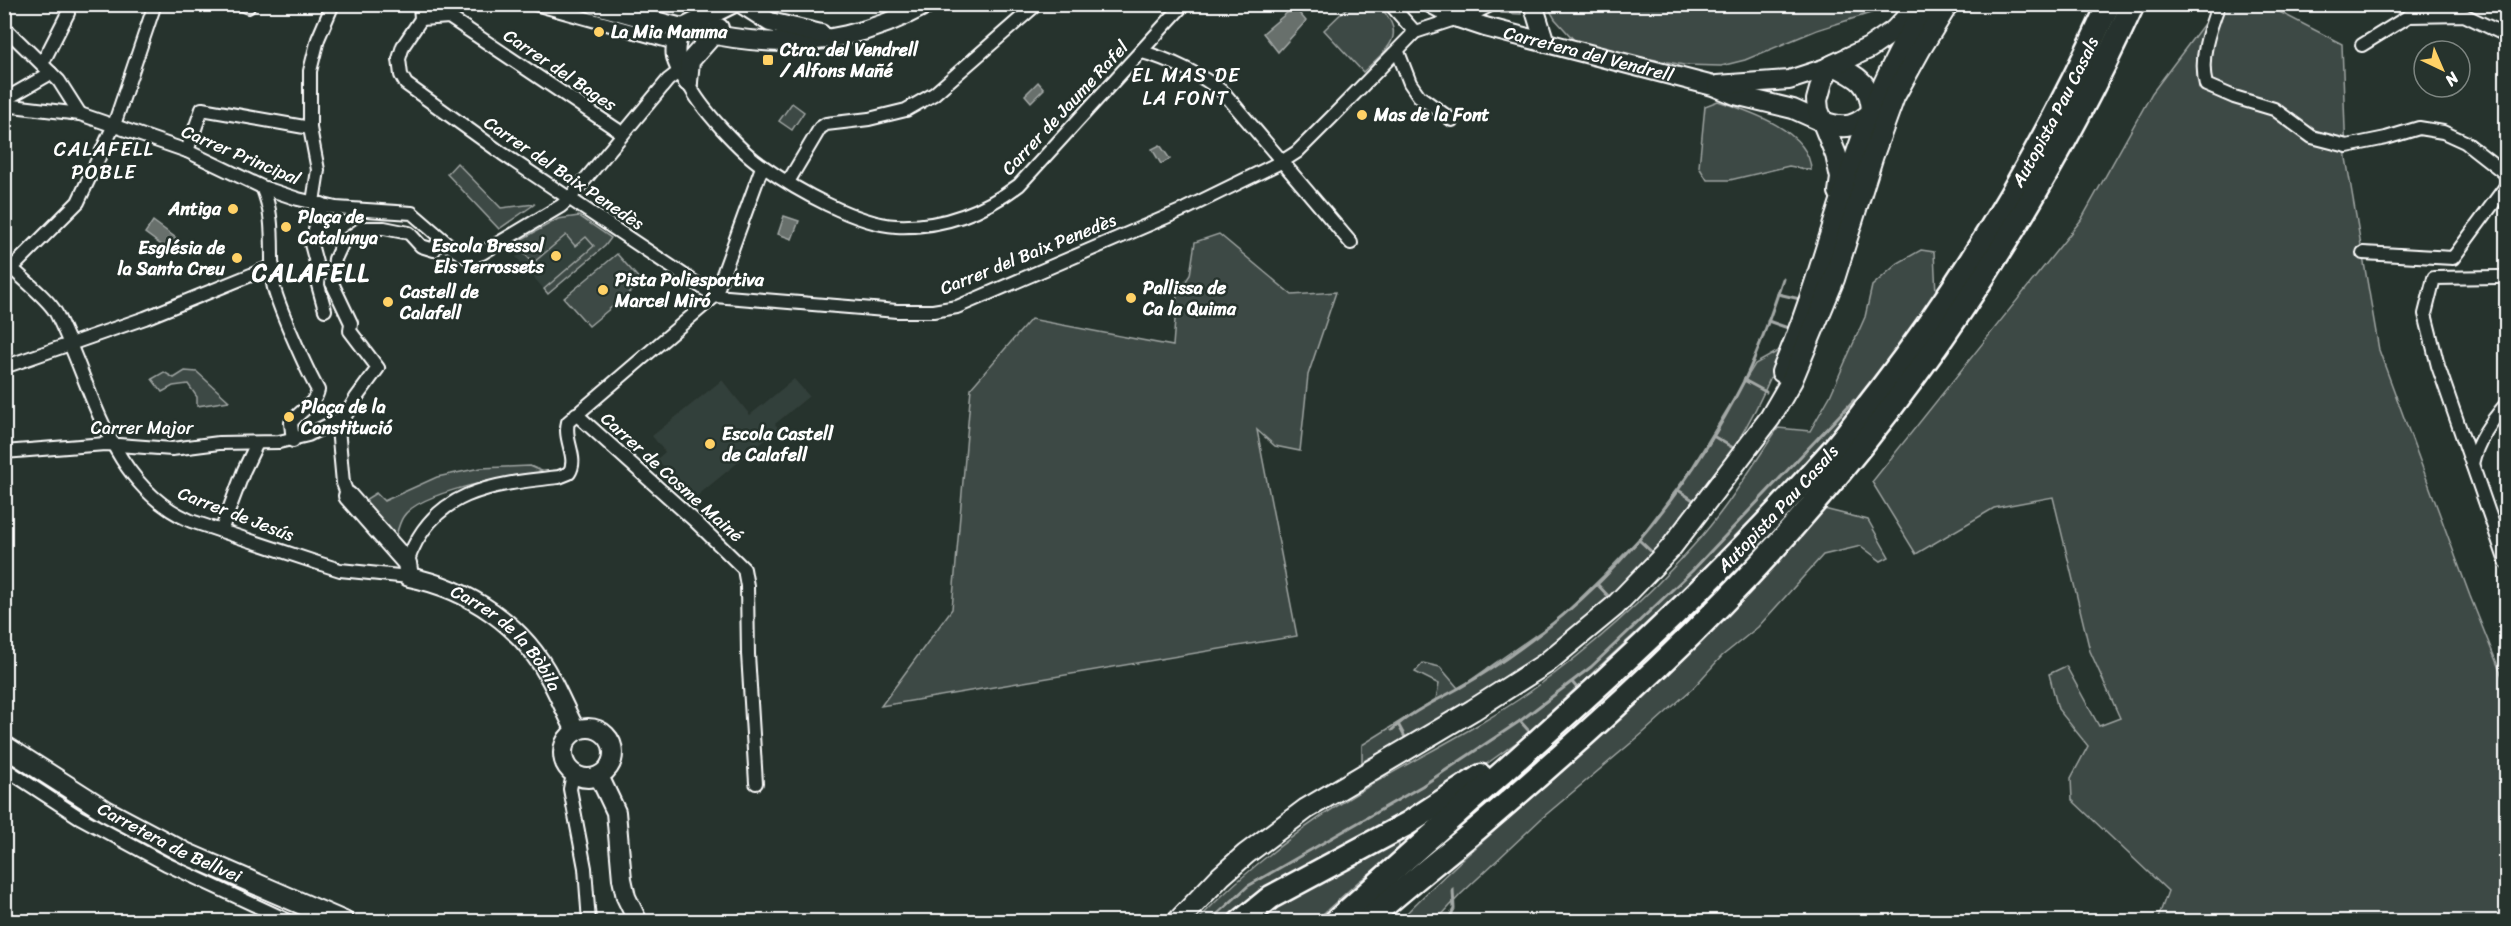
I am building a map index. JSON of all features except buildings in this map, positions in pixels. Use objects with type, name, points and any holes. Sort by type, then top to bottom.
[{"type":"highway","name":"Autopista Pau Casals","points":[[1335,921],[1634,655],[1760,529],[1832,451],[1887,381],[1950,293],[1999,216],[2078,73],[2109,4]]},
{"type":"highway","name":"Autopista Pau Casals","points":[[1366,921],[1479,827],[1595,725],[1707,619],[1802,518],[1860,449],[1926,364],[1972,298],[2017,226],[2087,102],[2133,4]]},
{"type":"highway","points":[[1240,921],[1271,897],[1407,824],[1478,779],[1520,746],[1550,731]]},
{"type":"highway","points":[[1388,921],[1479,827]]},
{"type":"main road","points":[[1836,216],[1841,178],[1836,155],[1822,122],[1817,100],[1831,66],[1869,48],[1895,30],[1919,4]]},
{"type":"main road","points":[[1729,472],[1773,392],[1788,359],[1860,142],[1897,54],[1941,5]]},
{"type":"main road","points":[[1177,921],[1246,854],[1306,809],[1482,705],[1545,664],[1615,606],[1670,549],[1770,418],[1792,380],[1820,316],[1894,97],[1941,5]]},
{"type":"main road","points":[[1831,66],[1851,73],[1864,85],[1872,97],[1874,123],[1854,183],[1847,214],[1847,236]]},
{"type":"main road","points":[[1822,122],[1842,127],[1858,124],[1872,111]]},
{"type":"main road","name":"Carretera de Bellvei","points":[[4,746],[106,811],[187,854],[344,921]]},
{"type":"street","points":[[8,265],[78,202],[114,125],[155,4]]},
{"type":"street","points":[[325,310],[318,285],[320,274],[311,244],[317,203],[318,170],[310,128],[309,72],[318,39],[333,4]]},
{"type":"street","points":[[420,4],[422,19],[449,17]]},
{"type":"street","name":"Carrer del Bages","points":[[437,4],[449,17],[622,133]]},
{"type":"street","points":[[535,4],[678,36],[713,36],[792,43],[867,31],[901,18],[927,4]]},
{"type":"street","points":[[594,4],[678,36]]},
{"type":"street","points":[[678,36],[734,4]]},
{"type":"street","points":[[686,74],[690,61],[713,36],[734,4]]},
{"type":"street","points":[[742,4],[770,22],[838,37]]},
{"type":"street","points":[[788,182],[820,128],[826,124],[870,119],[906,110],[934,94],[1037,4]]},
{"type":"street","name":"Carrer de Jaume Rafel","points":[[686,74],[709,113],[762,167],[851,216],[895,226],[933,224],[970,215],[996,202],[1019,185],[1184,4]]},
{"type":"street","points":[[1390,4],[1415,32],[1458,18],[1486,4]]},
{"type":"street","name":"Carretera del Vendrell","points":[[1432,4],[1458,18],[1713,86],[1735,95],[1793,109],[1822,122]]},
{"type":"street","points":[[1533,4],[1545,43]]},
{"type":"street","points":[[2219,4],[2204,53],[2203,74],[2206,85],[2234,97],[2274,109],[2312,137],[2347,146],[2419,128],[2443,132],[2465,142],[2506,174]]},
{"type":"street","points":[[4,100],[46,68],[68,13]]},
{"type":"street","points":[[2362,45],[2409,16],[2464,15],[2506,35]]},
{"type":"street","name":"Carrer del Baix Penedès","points":[[422,19],[403,46],[399,59],[401,75],[406,84],[569,199],[716,296],[897,311],[933,311],[957,307],[1185,209],[1284,161],[1297,152],[1398,52],[1415,32]]},
{"type":"street","points":[[4,27],[59,81],[80,114]]},
{"type":"street","points":[[678,36],[675,60],[686,74]]},
{"type":"street","points":[[1142,52],[1154,55],[1207,81],[1224,93],[1284,161],[1351,243]]},
{"type":"street","points":[[1398,52],[1410,83],[1419,96],[1452,120]]},
{"type":"street","name":"Carretera del Vendrell","points":[[1713,86],[1789,80],[1831,66]]},
{"type":"street","points":[[569,199],[668,80],[686,74]]},
{"type":"street","name":"Carrer Principal","points":[[4,105],[80,114],[187,151],[262,187],[317,203],[336,208],[412,213],[440,238],[468,258],[474,257],[558,208],[569,199]]},
{"type":"street","points":[[187,151],[202,109],[310,128]]},
{"type":"street","points":[[408,570],[411,551],[438,511],[460,498],[491,486],[559,477],[569,473],[573,461],[565,432],[568,422],[716,296],[762,167]]},
{"type":"street","points":[[2363,253],[2453,258],[2506,186]]},
{"type":"street","points":[[262,187],[270,206],[273,228],[275,293],[318,390],[316,399],[291,423],[293,441],[344,417]]},
{"type":"street","points":[[408,570],[348,496],[343,483],[338,428],[361,391],[378,371],[377,365],[350,331],[351,323],[332,283],[335,259],[343,242],[363,228],[384,228],[409,233],[421,246],[434,250],[440,238]]},
{"type":"street","name":"Carrer de Jesús","points":[[8,265],[55,311],[112,444],[143,488],[171,512],[340,570],[408,570]]},
{"type":"street","points":[[4,367],[59,346],[69,346],[223,288],[273,266]]},
{"type":"street","points":[[2498,277],[2434,278],[2425,314],[2438,366],[2506,562]]},
{"type":"street","points":[[318,285],[332,283]]},
{"type":"street","points":[[2472,466],[2475,448],[2494,417],[2506,404]]},
{"type":"street","name":"Carrer de Cosme Mainé","points":[[576,414],[696,520],[744,569],[747,586],[748,654],[756,783]]},
{"type":"street","name":"Carrer Major","points":[[4,452],[112,444],[172,449],[219,443],[293,441]]},
{"type":"street","points":[[221,531],[244,470],[257,443]]},
{"type":"street","name":"Carrer de la Bòbila","points":[[408,570],[480,603],[522,638],[551,680],[576,731]]},
{"type":"street","points":[[588,727],[596,729],[606,735],[611,743],[612,762],[599,776],[587,779],[573,774],[564,763],[562,753],[564,742],[576,731],[588,727]]},
{"type":"street","points":[[4,768],[79,817],[166,864],[291,921]]},
{"type":"street","points":[[573,774],[570,789],[585,868],[589,921]]},
{"type":"street","points":[[599,776],[616,812],[622,879],[626,897],[638,921]]},
{"type":"shaded area","points":[[1350,5],[1378,5],[1392,25],[1392,41],[1363,72],[1324,30]]},
{"type":"shaded area","points":[[1500,5],[1520,5],[1521,14],[1501,13]]},
{"type":"shaded area","points":[[1547,5],[1896,5],[1817,30],[1745,60],[1721,66],[1684,65],[1623,54],[1575,41],[1555,19]]},
{"type":"shaded area","points":[[2218,5],[2266,5],[2342,44],[2346,158],[2379,350],[2470,596],[2506,686],[2506,921],[2157,921],[2168,891],[2072,800],[2071,778],[2088,746],[2058,709],[2049,674],[2066,666],[2099,726],[2120,718],[2090,651],[2053,497],[1994,508],[1916,554],[1872,482],[2081,220],[2152,93]]},
{"type":"shaded area","points":[[1294,7],[1306,21],[1278,52],[1263,33]]},
{"type":"shaded area","points":[[1038,82],[1044,89],[1031,102],[1025,95]]},
{"type":"shaded area","points":[[1718,101],[1761,117],[1789,134],[1808,156],[1811,170],[1789,166],[1730,180],[1707,180],[1699,167],[1705,106]]},
{"type":"shaded area","points":[[792,103],[804,112],[792,130],[779,121]]},
{"type":"shaded area","points":[[1160,145],[1170,159],[1161,164],[1152,149]]},
{"type":"shaded area","points":[[457,163],[501,208],[535,204],[499,229],[447,174]]},
{"type":"shaded area","name":"Escola Bressol Els Terrossets","points":[[579,216],[611,238],[605,246],[548,294],[516,257],[523,252],[515,243],[558,219]]},
{"type":"shaded area","points":[[579,216],[611,238],[605,246],[548,294],[544,289],[594,246],[586,237],[575,246],[566,235],[533,263],[515,243],[558,219]]},
{"type":"shaded area","points":[[784,216],[799,221],[792,239],[778,234]]},
{"type":"shaded area","points":[[153,221],[176,238],[168,250],[145,233]]},
{"type":"shaded area","points":[[1219,234],[1292,295],[1336,292],[1308,375],[1300,451],[1275,446],[1257,430],[1297,636],[881,706],[952,609],[971,388],[1031,319],[1173,346],[1177,294],[1190,275],[1195,242]]},
{"type":"shaded area","points":[[1921,250],[1934,252],[1936,294],[1902,344],[1808,467],[1734,542],[1521,739],[1449,791],[1398,822],[1399,851],[1358,882],[1315,921],[1196,922],[1246,873],[1301,830],[1364,789],[1508,707],[1596,641],[1636,605],[1705,532],[1778,428],[1810,431],[1830,396],[1865,317],[1872,286],[1898,263]]},
{"type":"shaded area","name":"Pista Poliesportiva Marcel Miró","points":[[617,254],[642,282],[589,326],[564,298]]},
{"type":"shaded area","points":[[1782,349],[1743,432],[1719,471],[1692,508],[1631,577],[1563,639],[1516,674],[1439,721],[1362,762],[1362,745],[1436,699],[1439,684],[1415,672],[1423,663],[1440,667],[1458,688],[1560,618],[1603,576],[1642,535],[1688,474],[1755,364]]},
{"type":"shaded area","points":[[185,371],[197,372],[229,401],[197,406],[197,397],[188,384],[173,386],[162,392],[152,379],[164,372],[174,378]]},
{"type":"shaded area","name":"Escola Castell de Calafell","points":[[794,379],[809,396],[775,424],[779,429],[692,500],[657,459],[665,452],[652,436],[722,380],[750,415]]},
{"type":"shaded area","points":[[530,466],[544,472],[468,486],[428,499],[412,508],[403,517],[395,539],[360,503],[376,493],[384,501],[437,477],[480,468]]},
{"type":"shaded area","points":[[1824,509],[1868,520],[1889,557],[1881,561],[1861,546],[1823,555],[1758,627],[1722,656],[1693,688],[1643,733],[1542,818],[1461,894],[1436,921],[1399,921],[1449,872],[1582,755],[1665,678],[1746,595]]},
{"type":"waterway","points":[[1392,730],[1417,711],[1500,663],[1557,620],[1622,559],[1651,526],[1702,454],[1746,377],[1783,279]]},
{"type":"waterway","points":[[1778,294],[1800,299]]},
{"type":"waterway","points":[[1768,321],[1791,329]]},
{"type":"waterway","points":[[1744,380],[1766,392]]},
{"type":"waterway","points":[[1209,922],[1248,886],[1422,786],[1520,721],[1591,667],[1692,571],[1854,400]]},
{"type":"waterway","points":[[1713,436],[1735,449]]},
{"type":"waterway","points":[[1678,490],[1696,502]]},
{"type":"waterway","points":[[1639,540],[1655,555]]},
{"type":"waterway","points":[[1597,584],[1611,599]]},
{"type":"waterway","points":[[1572,682],[1577,688]]},
{"type":"waterway","points":[[1520,721],[1528,730]]},
{"type":"waterway","points":[[1398,724],[1406,739]]},
{"type":"waterway","points":[[1447,922],[1454,909],[1453,889]]},
{"type":"waterway","points":[[1469,922],[1533,922]]},
{"type":"place","name":"La Mia Mamma","points":[[599,32]]},
{"type":"place","name":"Ctra. del Vendrell / Alfons Mañé","points":[[768,60]]},
{"type":"place","name":"Mas de la Font","points":[[1362,115]]},
{"type":"place","name":"Antiga","points":[[233,209]]},
{"type":"place","name":"Plaça de Catalunya","points":[[286,227]]},
{"type":"place","name":"Escola Bressol Els Terrossets","points":[[556,256]]},
{"type":"place","name":"Església de la Santa Creu","points":[[237,258]]},
{"type":"place","name":"Pista Poliesportiva Marcel Miró","points":[[603,290]]},
{"type":"place","name":"Pallissa de Ca la Quima","points":[[1131,298]]},
{"type":"place","name":"Castell de Calafell","points":[[388,302]]},
{"type":"place","name":"Plaça de la Constitució","points":[[289,417]]},
{"type":"place","name":"Escola Castell de Calafell","points":[[710,444]]},
{"type":"district","name":"EL MAS DE LA FONT","points":[[1186,86]]},
{"type":"district","name":"CALAFELL POBLE","points":[[104,160]]},
{"type":"district","name":"CALAFELL","points":[[311,273]]}]
